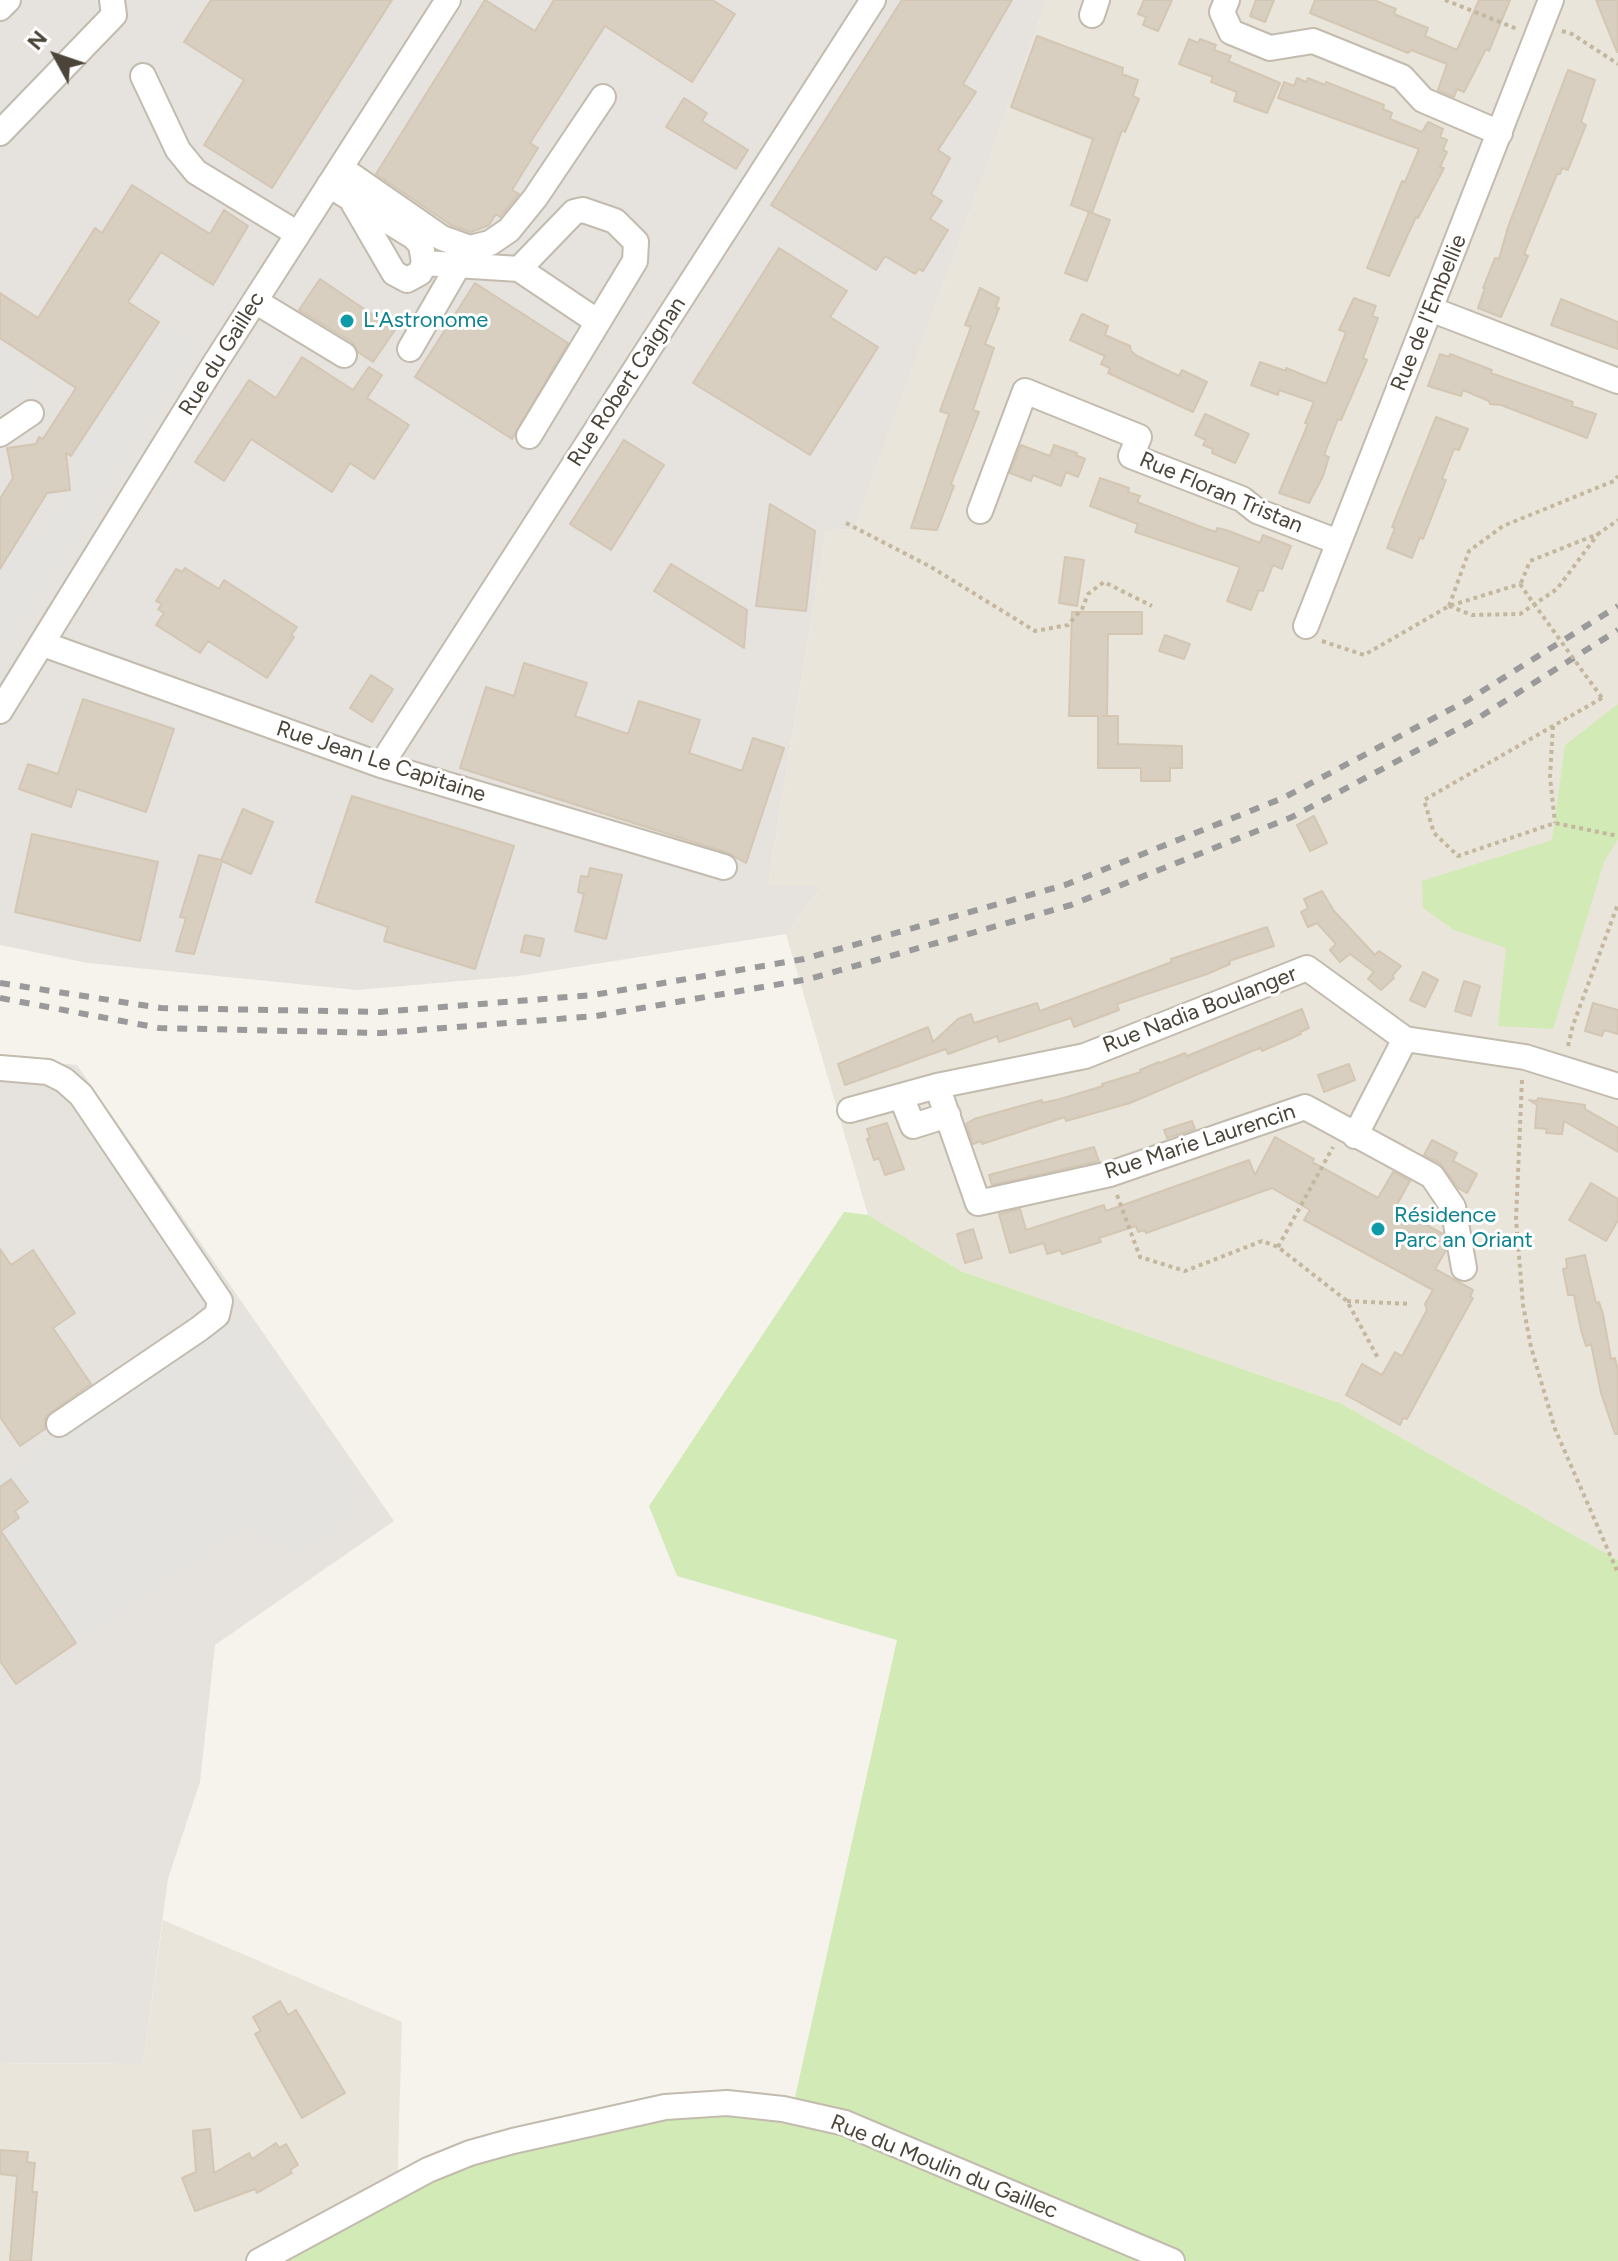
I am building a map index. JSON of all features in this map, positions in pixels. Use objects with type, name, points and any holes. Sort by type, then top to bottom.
[{"type":"street","points":[[0,8],[8,0]]},
{"type":"street","name":"Rue du Gaillec","points":[[0,711],[255,301],[448,0]]},
{"type":"street","name":"Rue Robert Caignan","points":[[381,765],[873,0]]},
{"type":"street","points":[[1227,0],[1222,12],[1231,32],[1270,48],[1313,41],[1402,77],[1423,100],[1500,133]]},
{"type":"street","name":"Rue de l'Embellie","points":[[1306,626],[1551,0]]},
{"type":"street","points":[[0,133],[113,8]]},
{"type":"street","points":[[143,76],[178,150],[196,172],[298,234]]},
{"type":"street","points":[[335,176],[442,238],[470,248],[490,243],[509,230],[535,198],[603,97]]},
{"type":"street","points":[[335,176],[394,273],[407,280],[420,273],[424,263],[421,245],[414,237],[351,199]]},
{"type":"street","points":[[519,269],[574,212],[583,210],[615,221],[636,242],[635,261],[529,436]]},
{"type":"street","points":[[424,263],[519,269],[598,322]]},
{"type":"street","points":[[410,349],[458,266]]},
{"type":"street","points":[[255,301],[344,355]]},
{"type":"street","points":[[1430,309],[1618,381]]},
{"type":"street","name":"Rue Floran Tristan","points":[[980,511],[1025,391],[1139,437],[1131,456],[1242,499],[1257,511],[1338,542]]},
{"type":"street","points":[[0,434],[31,413]]},
{"type":"street","name":"Rue Jean Le Capitaine","points":[[43,644],[381,765],[724,867]]},
{"type":"street","name":"Rue Nadia Boulanger","points":[[948,1084],[1085,1056],[1307,968],[1405,1039],[1525,1057],[1618,1086]]},
{"type":"street","points":[[1349,1132],[1405,1039]]},
{"type":"street","points":[[0,1068],[48,1072],[64,1080],[81,1095],[220,1301],[217,1315],[199,1329],[59,1424]]},
{"type":"street","points":[[850,1110],[948,1084]]},
{"type":"street","name":"Rue Marie Laurencin","points":[[948,1084],[948,1115],[978,1203],[1110,1174],[1305,1107],[1432,1176],[1453,1207],[1464,1268]]},
{"type":"street","points":[[901,1096],[913,1126],[948,1115]]},
{"type":"street","name":"Rue du Moulin du Gaillec","points":[[259,2261],[428,2170],[470,2153],[665,2107],[727,2103],[783,2109],[845,2123],[1172,2261]]},
{"type":"path","points":[[1445,0],[1539,31],[1572,34],[1618,64]]},
{"type":"path","points":[[1449,606],[1469,551],[1503,526],[1614,481],[1618,476]]},
{"type":"path","points":[[1306,626],[1316,639],[1364,655],[1449,606],[1520,584],[1530,561],[1598,534],[1618,520]]},
{"type":"path","points":[[846,523],[931,567],[1035,631],[1068,625],[1082,609],[1088,594],[1104,582],[1152,606]]},
{"type":"path","points":[[1449,606],[1472,615],[1520,614],[1557,589],[1598,534]]},
{"type":"path","points":[[1520,584],[1602,698],[1424,800],[1434,833],[1458,856],[1555,823],[1618,836]]},
{"type":"path","points":[[1553,726],[1550,777],[1555,823]]},
{"type":"path","points":[[1563,1068],[1573,1025],[1618,904]]},
{"type":"path","points":[[1525,1057],[1520,1097],[1516,1219],[1523,1305],[1531,1347],[1555,1429],[1618,1573]]},
{"type":"path","points":[[1278,1247],[1349,1132]]},
{"type":"path","points":[[1110,1174],[1140,1257],[1185,1271],[1262,1241],[1278,1247],[1347,1301],[1378,1358]]},
{"type":"path","points":[[1347,1301],[1411,1304]]},
{"type":"shaded area","points":[[0,0],[1047,0],[854,529],[826,530],[768,886],[822,886],[786,934],[518,976],[357,990],[88,963],[0,945]]},
{"type":"shaded area","points":[[1047,0],[1618,0],[1618,1560],[1340,1403],[961,1271],[868,1215],[786,934],[822,886],[768,887],[826,530],[854,529]]},
{"type":"shaded area","points":[[159,322],[197,345],[11,641],[0,634],[0,569],[20,536],[36,545],[70,490],[74,452]]},
{"type":"shaded area","points":[[0,347],[28,365],[25,414],[0,439]]},
{"type":"shaded area","points":[[0,1057],[77,1065],[394,1521],[215,1645],[200,1782],[168,1879],[143,2064],[0,2063]]},
{"type":"shaded area","points":[[245,1311],[364,1490],[350,1499],[359,1513],[298,1553],[289,1541],[272,1552],[251,1522],[76,1643],[1,1530],[19,1518],[0,1490],[0,1477]]},
{"type":"shaded area","points":[[163,1920],[402,2022],[397,2196],[284,2261],[0,2261],[0,2063],[143,2064]]},
{"type":"green space","points":[[1618,704],[1618,839],[1604,862],[1553,1029],[1498,1026],[1506,948],[1454,930],[1423,908],[1422,881],[1552,840],[1565,745]]},
{"type":"green space","points":[[844,1212],[868,1215],[961,1271],[1340,1403],[1618,1560],[1618,2261],[284,2261],[397,2196],[474,2162],[667,2117],[729,2112],[789,2124],[897,1640],[677,1576],[649,1506]]},
{"type":"building","points":[[211,0],[392,0],[272,188],[204,145],[244,80],[184,42]]},
{"type":"building","points":[[485,0],[535,31],[554,0],[712,0],[735,14],[692,82],[605,26],[530,143],[538,148],[512,190],[519,194],[500,217],[496,214],[489,225],[471,232],[451,225],[376,174]]},
{"type":"building","points":[[902,0],[1012,0],[963,84],[976,92],[938,150],[950,158],[931,194],[942,201],[930,219],[948,230],[923,271],[919,269],[915,274],[885,256],[876,270],[771,205]]},
{"type":"building","points":[[1144,0],[1172,0],[1158,31],[1143,25],[1146,17],[1138,14]]},
{"type":"building","points":[[1256,0],[1274,0],[1265,22],[1250,16]]},
{"type":"building","points":[[1315,0],[1374,0],[1396,9],[1394,14],[1428,28],[1425,36],[1457,50],[1479,0],[1510,0],[1489,51],[1486,49],[1464,92],[1457,89],[1454,97],[1438,90],[1447,64],[1411,50],[1408,53],[1310,13]]},
{"type":"building","points":[[1596,0],[1618,0],[1618,52],[1617,52]]},
{"type":"building","points":[[1037,36],[1123,68],[1122,74],[1138,80],[1133,96],[1139,99],[1125,132],[1122,130],[1092,213],[1071,205],[1093,139],[1011,107]]},
{"type":"building","points":[[1189,39],[1216,45],[1214,50],[1231,56],[1228,61],[1280,83],[1267,113],[1234,101],[1237,92],[1211,82],[1213,77],[1179,64]]},
{"type":"building","points":[[1568,70],[1595,80],[1581,122],[1586,125],[1568,170],[1562,168],[1557,174],[1524,254],[1528,256],[1501,317],[1478,308],[1483,288],[1495,258],[1499,259],[1508,227]]},
{"type":"building","points":[[1297,78],[1306,82],[1308,78],[1325,85],[1326,82],[1384,105],[1383,109],[1392,113],[1390,119],[1422,132],[1428,122],[1443,129],[1440,137],[1447,140],[1443,150],[1447,152],[1440,167],[1444,168],[1416,217],[1389,276],[1367,268],[1402,181],[1405,182],[1419,149],[1278,98],[1284,82],[1294,86]]},
{"type":"building","points":[[684,98],[707,113],[702,121],[748,150],[736,169],[666,127]]},
{"type":"building","points":[[132,185],[210,234],[224,210],[248,226],[213,285],[161,252],[128,302],[159,322],[71,456],[66,453],[70,490],[47,493],[0,569],[0,499],[13,478],[7,448],[36,444],[39,437],[43,439],[76,388],[0,338],[0,293],[38,318],[95,228],[102,233]]},
{"type":"building","points":[[1089,212],[1110,220],[1087,281],[1065,273]]},
{"type":"building","points":[[779,248],[847,291],[830,317],[878,347],[810,455],[693,383]]},
{"type":"building","name":"L'Astronome","points":[[320,279],[395,330],[373,362],[358,352],[352,342],[299,310]]},
{"type":"building","points":[[475,283],[568,343],[512,439],[415,377]]},
{"type":"building","points":[[980,288],[999,298],[996,307],[999,308],[985,344],[994,348],[973,410],[979,412],[937,530],[911,528],[949,414],[940,411],[971,327],[965,325]]},
{"type":"building","points":[[1354,298],[1376,306],[1372,316],[1378,318],[1363,358],[1367,360],[1341,420],[1338,419],[1324,455],[1329,457],[1323,476],[1309,503],[1279,493],[1314,402],[1279,390],[1278,395],[1251,385],[1260,362],[1286,371],[1286,368],[1326,384],[1346,332],[1339,330]]},
{"type":"building","points":[[1561,299],[1618,322],[1618,349],[1551,325]]},
{"type":"building","points":[[1082,314],[1108,326],[1105,335],[1130,346],[1137,356],[1179,376],[1182,370],[1207,382],[1193,412],[1108,373],[1110,368],[1101,364],[1105,356],[1070,340]]},
{"type":"building","points":[[1440,354],[1449,357],[1450,354],[1492,370],[1491,373],[1573,402],[1572,406],[1596,414],[1587,438],[1501,405],[1490,404],[1463,390],[1461,396],[1428,386]]},
{"type":"building","points":[[302,357],[353,390],[369,367],[382,375],[367,398],[409,425],[374,479],[350,463],[332,492],[251,439],[224,481],[195,462],[249,380],[276,398]]},
{"type":"building","points":[[1205,414],[1249,434],[1235,463],[1212,453],[1213,449],[1203,445],[1206,440],[1195,435]]},
{"type":"building","points":[[1436,417],[1468,429],[1459,450],[1454,449],[1442,479],[1446,480],[1423,539],[1420,537],[1412,558],[1387,548],[1395,528],[1392,527]]},
{"type":"building","points":[[624,440],[664,465],[611,550],[570,524]]},
{"type":"building","points":[[1021,445],[1050,456],[1054,445],[1085,459],[1078,477],[1066,472],[1061,486],[1033,475],[1031,481],[1010,473]]},
{"type":"building","points":[[1100,478],[1129,488],[1128,492],[1140,496],[1137,502],[1204,528],[1216,532],[1217,528],[1226,530],[1260,543],[1263,535],[1291,546],[1282,569],[1273,565],[1263,591],[1259,590],[1251,610],[1227,601],[1240,567],[1135,532],[1138,524],[1090,506]]},
{"type":"building","points":[[770,504],[815,531],[806,611],[756,606]]},
{"type":"building","points":[[1065,557],[1084,560],[1077,606],[1059,603]]},
{"type":"building","points":[[671,564],[747,610],[744,648],[654,591]]},
{"type":"building","points":[[185,568],[219,589],[224,580],[297,627],[291,635],[294,637],[267,678],[208,641],[200,653],[156,625],[164,613],[158,609],[162,604],[156,601],[176,569],[182,572]]},
{"type":"building","points":[[1072,612],[1142,612],[1142,634],[1108,634],[1107,716],[1118,716],[1118,744],[1182,746],[1182,768],[1170,768],[1170,781],[1141,781],[1141,768],[1098,768],[1098,716],[1069,716]]},
{"type":"building","points":[[1165,635],[1190,644],[1184,659],[1159,651]]},
{"type":"building","points":[[524,663],[587,683],[575,716],[628,734],[639,701],[700,720],[689,753],[742,771],[753,738],[784,748],[746,863],[728,853],[460,768],[486,687],[514,696]]},
{"type":"building","points":[[371,675],[393,689],[372,722],[350,708]]},
{"type":"building","points":[[83,699],[174,729],[146,812],[77,789],[71,807],[19,789],[28,764],[58,774]]},
{"type":"building","points":[[352,796],[514,846],[475,969],[384,941],[388,927],[316,902]]},
{"type":"building","points":[[243,809],[273,822],[251,874],[222,861],[194,954],[176,951],[186,918],[180,917],[199,855],[221,860]]},
{"type":"building","points":[[1314,816],[1327,843],[1310,851],[1297,825]]},
{"type":"building","points":[[32,834],[158,862],[140,941],[15,912]]},
{"type":"building","points":[[590,868],[622,875],[606,939],[575,931],[584,894],[578,892],[581,876],[588,877]]},
{"type":"building","points":[[1322,891],[1334,911],[1375,955],[1379,951],[1401,966],[1381,990],[1368,979],[1374,972],[1350,954],[1340,962],[1330,950],[1336,944],[1317,923],[1308,927],[1301,912],[1308,908],[1304,899]]},
{"type":"building","points":[[1267,927],[1274,946],[1229,961],[1230,964],[1207,974],[1117,1004],[1119,1010],[1074,1027],[1071,1018],[999,1042],[997,1036],[948,1054],[946,1049],[845,1085],[838,1064],[928,1027],[933,1042],[958,1019],[971,1014],[974,1023],[1037,1003],[1040,1011],[1172,962],[1171,959]]},
{"type":"building","points":[[525,935],[544,939],[540,956],[521,952]]},
{"type":"building","points":[[1423,972],[1438,980],[1425,1007],[1410,1000]]},
{"type":"building","points":[[1464,981],[1480,986],[1471,1016],[1455,1011]]},
{"type":"building","points":[[1593,1003],[1618,1010],[1618,1034],[1604,1030],[1602,1036],[1585,1031]]},
{"type":"building","points":[[1302,1009],[1309,1028],[1262,1051],[1261,1048],[1252,1051],[1130,1103],[1066,1121],[1065,1117],[982,1144],[981,1141],[973,1144],[966,1124],[974,1119],[1103,1086]]},
{"type":"building","points":[[1349,1064],[1355,1080],[1324,1092],[1318,1075]]},
{"type":"building","points":[[1538,1098],[1585,1105],[1585,1109],[1618,1128],[1618,1152],[1564,1121],[1562,1134],[1546,1133],[1547,1129],[1535,1128],[1537,1105],[1529,1100],[1537,1101]]},
{"type":"building","points":[[1192,1121],[1195,1129],[1167,1138],[1164,1130]]},
{"type":"building","points":[[887,1123],[904,1169],[885,1175],[879,1158],[874,1160],[867,1129]]},
{"type":"building","points":[[1275,1137],[1314,1159],[1312,1162],[1378,1198],[1393,1172],[1410,1181],[1395,1208],[1443,1234],[1446,1250],[1435,1269],[1473,1290],[1470,1297],[1473,1298],[1407,1419],[1403,1418],[1400,1425],[1346,1395],[1362,1364],[1382,1375],[1395,1352],[1402,1356],[1427,1310],[1425,1304],[1433,1290],[1304,1220],[1310,1210],[1272,1188],[1146,1233],[1145,1230],[1138,1232],[1136,1226],[1099,1238],[1101,1242],[1062,1254],[1060,1250],[1047,1254],[1044,1243],[1010,1253],[999,1214],[1020,1209],[1026,1230],[1104,1205],[1106,1211],[1249,1160],[1255,1175]]},
{"type":"building","points":[[1432,1140],[1457,1153],[1453,1161],[1477,1174],[1467,1193],[1458,1188],[1440,1163],[1424,1155]]},
{"type":"building","points":[[1094,1147],[1099,1161],[992,1185],[989,1175]]},
{"type":"building","points":[[1591,1183],[1618,1199],[1618,1220],[1606,1241],[1569,1220]]},
{"type":"building","points":[[973,1229],[982,1258],[965,1263],[957,1234]]},
{"type":"building","points":[[0,1249],[11,1265],[33,1250],[75,1313],[53,1328],[91,1384],[51,1412],[45,1418],[45,1429],[20,1446],[0,1417]]},
{"type":"building","points":[[1585,1255],[1596,1303],[1599,1302],[1603,1314],[1611,1359],[1615,1358],[1618,1371],[1618,1434],[1615,1434],[1601,1393],[1591,1344],[1586,1346],[1574,1295],[1568,1295],[1563,1269],[1567,1268],[1566,1259]]},
{"type":"building","points":[[11,1479],[28,1502],[15,1511],[19,1518],[1,1531],[76,1643],[16,1684],[0,1661],[0,1487]]},
{"type":"building","points":[[280,2001],[288,2015],[296,2010],[345,2093],[302,2118],[255,2034],[261,2031],[253,2017]]},
{"type":"building","points":[[210,2129],[214,2173],[249,2153],[252,2159],[276,2143],[279,2148],[286,2144],[298,2165],[290,2170],[292,2173],[257,2193],[255,2189],[195,2211],[182,2178],[196,2172],[193,2131]]},
{"type":"building","points":[[0,2150],[28,2152],[27,2162],[35,2163],[32,2192],[37,2192],[31,2261],[10,2261],[17,2176],[0,2174]]},
{"type":"railway","points":[[0,983],[161,1008],[380,1012],[593,995],[804,959],[1065,885],[1283,798],[1468,700],[1618,606]]},
{"type":"railway","points":[[0,998],[159,1028],[381,1033],[596,1016],[809,979],[1071,905],[1292,817],[1478,718],[1618,630]]},
{"type":"place","name":"L'Astronome","points":[[347,321]]},
{"type":"place","name":"Résidence Parc an Oriant","points":[[1378,1229]]}]
